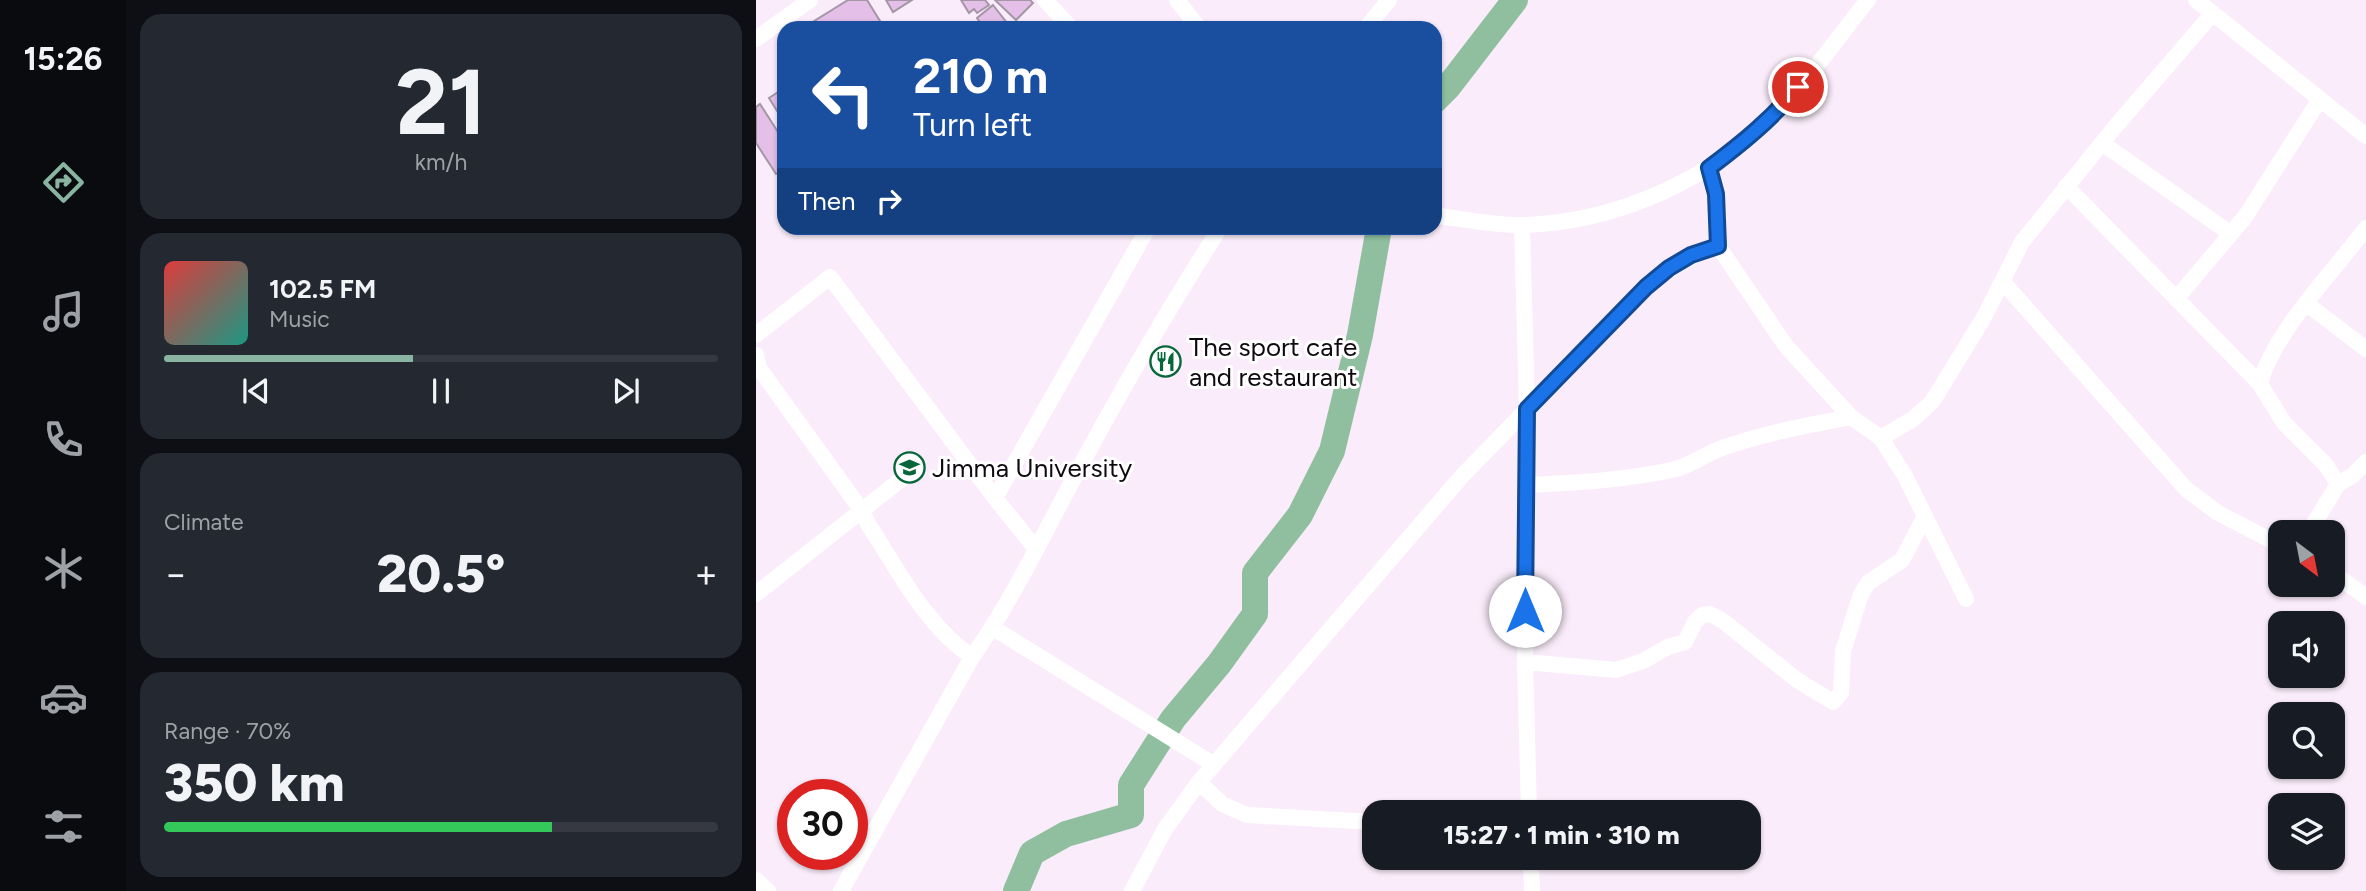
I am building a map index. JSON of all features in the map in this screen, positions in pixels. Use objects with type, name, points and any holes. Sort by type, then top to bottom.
[{"type":"street","points":[[780,21],[810,0]]},
{"type":"street","points":[[1045,0],[1064,21]]},
{"type":"street","points":[[1177,0],[1194,21]]},
{"type":"street","points":[[1372,21],[1389,0]]},
{"type":"street","points":[[1442,215],[1522,225],[1570,222],[1623,209],[1709,168],[1781,108],[1868,0]]},
{"type":"street","points":[[2196,0],[2366,136]]},
{"type":"street","points":[[1881,438],[1913,419],[1932,402],[2003,282],[2022,242],[2213,13]]},
{"type":"street","points":[[756,38],[777,23]]},
{"type":"street","points":[[2176,299],[2245,217],[2320,99]]},
{"type":"street","points":[[2102,143],[2231,234]]},
{"type":"street","points":[[1709,168],[1716,194],[1718,246],[1786,346],[1851,417],[1881,438],[1905,476],[1966,599]]},
{"type":"street","points":[[2066,186],[2260,384],[2284,423],[2326,465],[2338,484]]},
{"type":"street","points":[[1522,225],[1527,409],[1525,662],[1529,800]]},
{"type":"street","points":[[995,498],[1144,235]]},
{"type":"street","points":[[841,891],[972,657],[993,628],[1183,286],[1216,235]]},
{"type":"street","points":[[2260,384],[2264,366],[2288,328],[2363,237]]},
{"type":"street","points":[[1132,891],[1165,828],[1213,764],[1462,476],[1646,287],[1669,268],[1691,255],[1718,246]]},
{"type":"street","points":[[756,335],[830,277],[1036,549]]},
{"type":"street","points":[[2003,282],[2186,489],[2218,513],[2268,539]]},
{"type":"street","points":[[2307,304],[2366,349]]},
{"type":"street","points":[[756,355],[759,368],[862,511],[922,607],[956,646],[972,657]]},
{"type":"street","points":[[1526,485],[1585,482],[1674,469],[1689,465],[1728,446],[1807,425],[1851,417]]},
{"type":"street","points":[[2316,520],[2338,484],[2366,462]]},
{"type":"street","points":[[756,594],[918,466]]},
{"type":"street","points":[[1525,662],[1616,670],[1643,662],[1668,647],[1685,642],[1695,622],[1702,615],[1710,614],[1723,621],[1797,680],[1833,702],[1841,693],[1843,650],[1861,594],[1868,583],[1902,560],[1925,516]]},
{"type":"street","points":[[2345,582],[2366,597]]},
{"type":"street","points":[[993,628],[1213,764]]},
{"type":"street","points":[[1199,782],[1222,804],[1247,815],[1362,821]]},
{"type":"street","points":[[1531,870],[1531,891]]},
{"type":"street","points":[[756,880],[768,891]]},
{"type":"building","points":[[848,0],[867,0],[880,21],[814,21]]},
{"type":"building","points":[[886,0],[912,0],[893,12]]},
{"type":"building","points":[[961,0],[985,0],[989,5],[977,13],[974,9],[969,13]]},
{"type":"building","points":[[995,0],[1030,0],[1033,3],[1016,20]]},
{"type":"building","points":[[993,5],[1006,21],[979,21],[977,18]]},
{"type":"building","points":[[777,93],[777,111],[769,98]]},
{"type":"building","points":[[760,104],[777,130],[776,174],[756,143],[756,107]]},
{"type":"waterway","points":[[1442,93],[1515,0]]},
{"type":"waterway","points":[[1016,891],[1032,853],[1066,834],[1131,815],[1131,785],[1173,719],[1219,664],[1255,614],[1255,573],[1300,515],[1332,451],[1360,335],[1378,235]]},
{"type":"place","name":"The sport cafe and restaurant","points":[[1166,362]]},
{"type":"place","name":"Jimma University","points":[[909,468]]},
{"type":"route","points":[[1525,611],[1527,409],[1646,287],[1669,268],[1691,255],[1718,246],[1716,194],[1709,168],[1781,108],[1798,87]]}]
